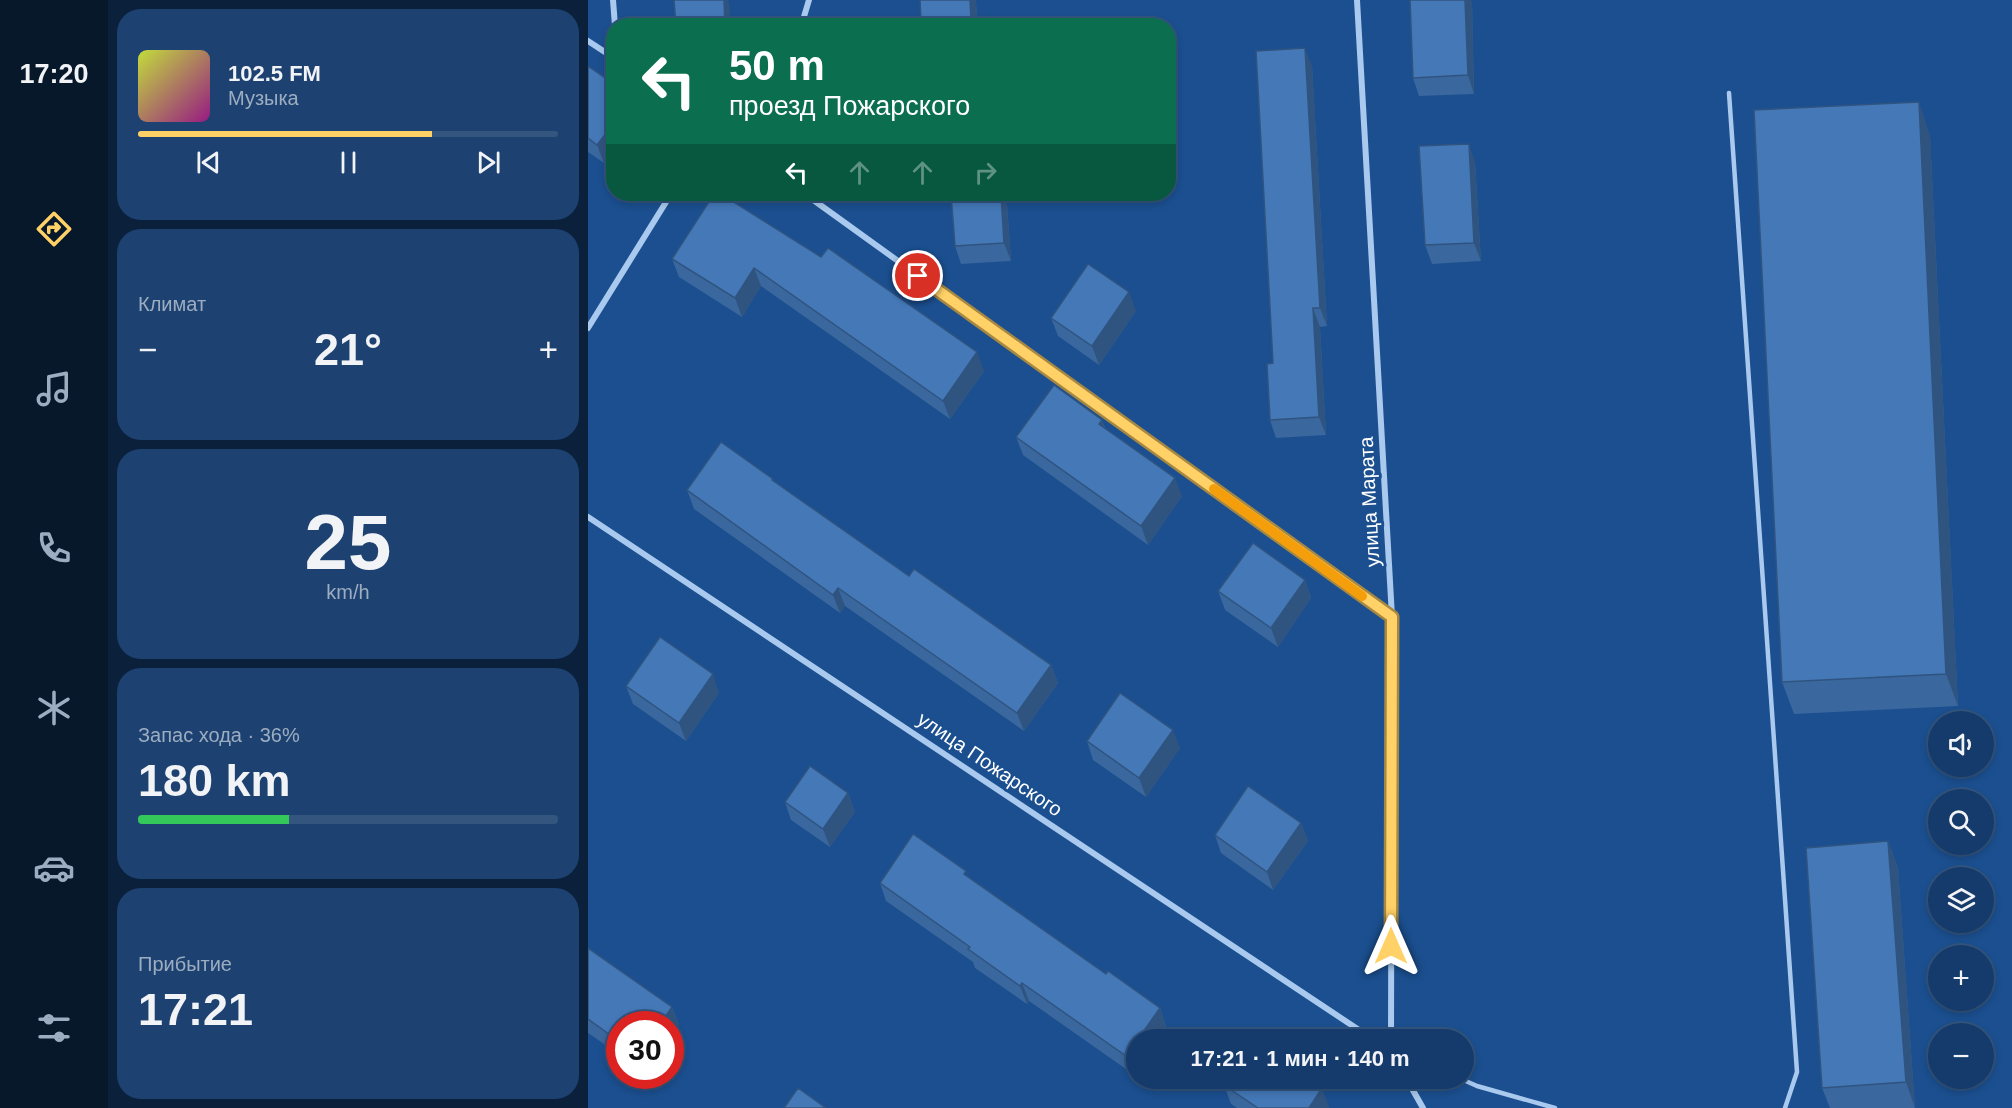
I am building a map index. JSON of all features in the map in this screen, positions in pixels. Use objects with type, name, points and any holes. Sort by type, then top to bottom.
[{"type":"street","points":[[613,0],[614,18]]},
{"type":"street","points":[[804,18],[809,0]]},
{"type":"street","name":"улица Марата","points":[[1357,0],[1392,617],[1391,1029]]},
{"type":"street","points":[[588,40],[606,52]]},
{"type":"street","points":[[588,328],[667,201]]},
{"type":"street","points":[[815,201],[1392,617]]},
{"type":"street","name":"улица Пожарского","points":[[588,517],[1357,1029]]},
{"type":"street","points":[[1412,1089],[1423,1108]]},
{"type":"lane","points":[[1729,93],[1797,1072],[1785,1108]]},
{"type":"lane","points":[[1474,1085],[1555,1108]]},
{"type":"building","points":[[674,0],[724,0],[725,18],[675,18]]},
{"type":"building","points":[[920,0],[970,0],[971,18],[921,18]]},
{"type":"building","points":[[1410,0],[1465,0],[1468,75],[1413,78]]},
{"type":"building","points":[[1305,48],[1320,308],[1313,308],[1319,417],[1270,420],[1267,364],[1273,363],[1256,51]]},
{"type":"building","points":[[588,66],[606,78],[606,133],[597,145],[588,138]]},
{"type":"building","points":[[1919,102],[1946,674],[1782,682],[1754,110]]},
{"type":"building","points":[[1469,144],[1474,243],[1425,245],[1419,146]]},
{"type":"building","points":[[709,201],[732,201],[821,257],[828,248],[977,352],[943,401],[754,268],[735,298],[672,259]]},
{"type":"building","points":[[952,201],[1001,201],[1004,243],[955,246]]},
{"type":"building","points":[[1088,264],[1129,292],[1092,346],[1051,318]]},
{"type":"building","points":[[1054,385],[1102,420],[1099,424],[1175,478],[1141,526],[1016,437]]},
{"type":"building","points":[[721,442],[909,576],[914,569],[1051,665],[1017,713],[838,588],[833,595],[687,490]]},
{"type":"building","points":[[1253,543],[1305,580],[1271,628],[1218,591]]},
{"type":"building","points":[[660,637],[713,674],[679,723],[626,686]]},
{"type":"building","points":[[1120,693],[1173,730],[1139,778],[1087,741]]},
{"type":"building","points":[[810,766],[848,793],[823,829],[785,802]]},
{"type":"building","points":[[1248,786],[1301,823],[1267,872],[1215,835]]},
{"type":"building","points":[[913,834],[966,871],[964,874],[1106,974],[1108,971],[1160,1008],[1145,1029],[1126,1029],[1126,1056],[1022,983],[1020,986],[880,883]]},
{"type":"building","points":[[1888,841],[1906,1082],[1822,1088],[1806,848]]},
{"type":"building","points":[[588,948],[672,1007],[669,1011],[606,1011],[606,1032],[588,1019]]},
{"type":"building","points":[[798,1088],[826,1108],[784,1108]]},
{"type":"building","points":[[1230,1089],[1321,1089],[1309,1108],[1258,1108]]},
{"type":"slow traffic","points":[[1214,489],[1362,596]]},
{"type":"route","points":[[918,276],[1392,617],[1391,946]]}]
